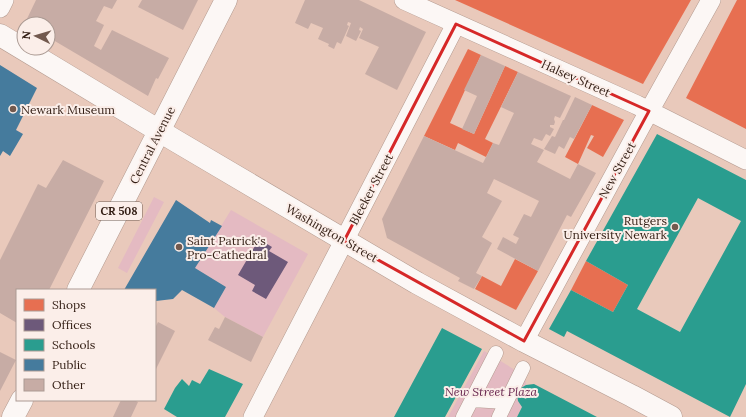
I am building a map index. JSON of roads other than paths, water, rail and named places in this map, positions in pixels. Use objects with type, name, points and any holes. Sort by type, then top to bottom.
[{"type":"main road","name":"Central Avenue","points":[[79,289],[226,0]]},
{"type":"main road","name":"Washington Street","points":[[0,35],[344,241],[417,283],[524,341],[671,417]]},
{"type":"main road","points":[[13,417],[21,401]]},
{"type":"street","points":[[0,8],[4,0]]},
{"type":"street","name":"Halsey Street","points":[[404,0],[649,111],[746,160]]},
{"type":"street","name":"New Street","points":[[524,341],[711,0]]},
{"type":"street","name":"Bleeker Street","points":[[253,417],[456,24]]},
{"type":"street","points":[[463,417],[496,354]]},
{"type":"street","points":[[499,417],[523,368]]},
{"type":"street","points":[[472,400],[506,402]]},
{"type":"place","name":"Newark Museum","points":[[13,109]]},
{"type":"place","name":"Rutgers University Newark","points":[[675,227]]},
{"type":"place","name":"Saint Patrick's Pro-Cathedral","points":[[179,247]]},
{"type":"park label","name":"New Street Plaza","points":[[491,391]]}]
